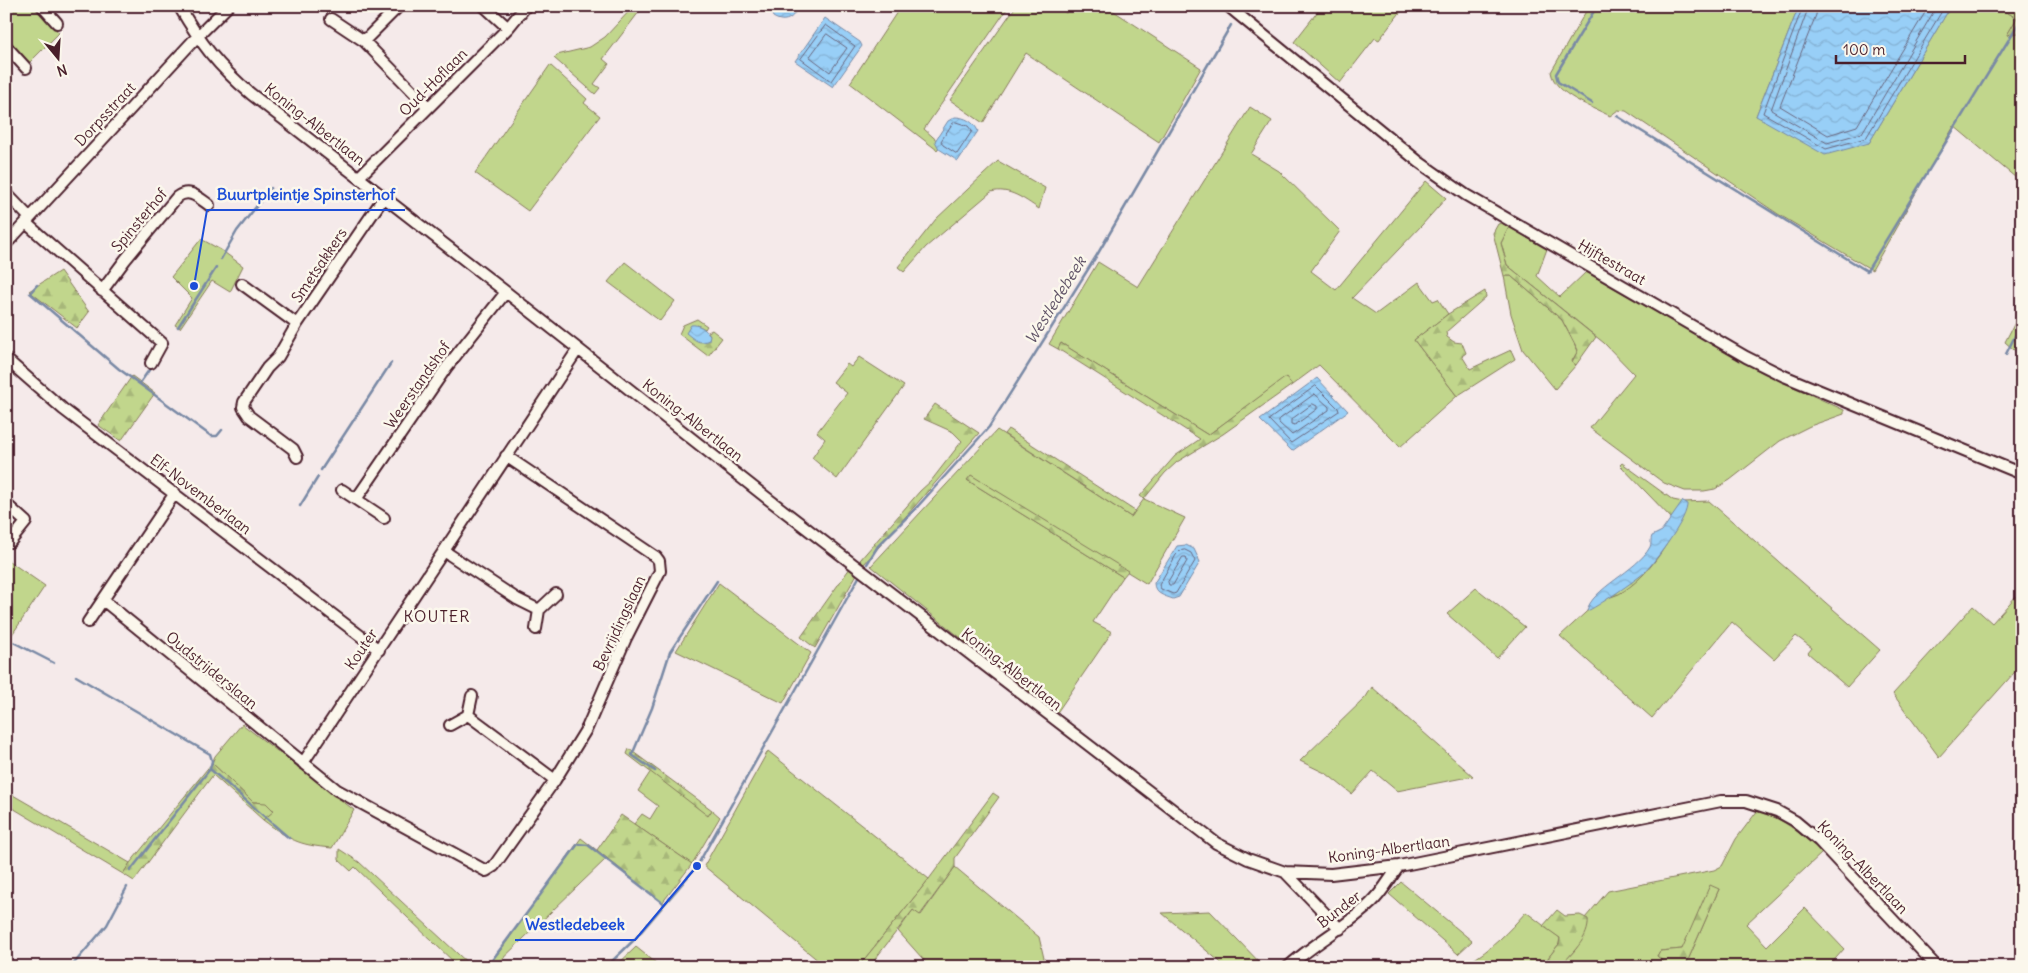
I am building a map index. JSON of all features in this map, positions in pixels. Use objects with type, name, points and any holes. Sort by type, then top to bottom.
[{"type":"street","points":[[42,6],[57,23]]},
{"type":"street","name":"Koning-Albertlaan","points":[[179,6],[196,37],[228,74],[822,541],[1216,843],[1248,859],[1285,872],[1331,874],[1399,866],[1721,801],[1746,801],[1777,811],[1795,821],[1819,841],[1937,967]]},
{"type":"street","name":"Dorpsstraat","points":[[6,244],[196,37],[228,6]]},
{"type":"street","points":[[364,41],[399,6]]},
{"type":"street","points":[[484,6],[508,28]]},
{"type":"street","name":"Oud-Hoflaan","points":[[359,177],[508,28],[526,6]]},
{"type":"street","name":"Hijftestraat","points":[[1228,6],[1419,162],[1466,195],[1746,357],[1784,376],[2022,474]]},
{"type":"street","points":[[331,19],[364,41],[428,107]]},
{"type":"street","points":[[6,46],[26,68]]},
{"type":"street","points":[[6,193],[28,220],[102,291],[162,343],[151,363]]},
{"type":"street","name":"Spinsterhof","points":[[102,291],[177,197],[182,194],[191,193],[209,205]]},
{"type":"street","name":"Smetsakkers","points":[[298,457],[293,449],[248,416],[243,407],[244,402],[267,368],[278,358],[297,324],[384,198]]},
{"type":"street","name":"Smetsakkers","points":[[242,284],[297,324]]},
{"type":"street","name":"Weerstandshof","points":[[357,498],[446,368],[506,292]]},
{"type":"street","name":"Kouter","points":[[303,763],[578,348]]},
{"type":"street","name":"Elf-Novemberlaan","points":[[6,359],[63,409],[379,650]]},
{"type":"street","name":"Bevrijdingslaan","points":[[303,763],[337,790],[358,803],[486,871],[494,866],[555,780],[587,728],[626,638],[660,571],[660,567],[656,557],[506,456]]},
{"type":"street","points":[[342,490],[357,498],[384,518]]},
{"type":"street","points":[[88,622],[175,493]]},
{"type":"street","points":[[6,504],[26,522],[10,542]]},
{"type":"street","points":[[444,551],[517,599],[540,610]]},
{"type":"street","points":[[536,629],[540,610],[556,594]]},
{"type":"street","name":"Oudstrijderslaan","points":[[103,600],[303,763]]},
{"type":"street","points":[[450,725],[468,714],[472,696]]},
{"type":"street","points":[[468,714],[555,780]]},
{"type":"street","name":"Bunder","points":[[1288,967],[1298,957],[1340,930],[1373,902],[1399,866]]},
{"type":"street","points":[[1285,872],[1340,930]]},
{"type":"green space","points":[[6,6],[35,6],[59,33],[29,63],[6,40]]},
{"type":"green space","points":[[901,6],[1009,6],[924,129],[941,144],[937,150],[850,83]]},
{"type":"green space","points":[[1016,6],[1057,6],[1066,13],[1071,6],[1106,6],[1201,68],[1159,142],[1026,53],[983,123],[950,100]]},
{"type":"green space","points":[[1322,6],[1398,6],[1402,10],[1379,40],[1375,38],[1340,83],[1294,42]]},
{"type":"green space","points":[[1589,6],[1799,6],[1756,116],[1869,143],[1951,6],[2000,6],[1999,8],[2017,18],[2007,35],[2022,32],[2022,183],[1954,126],[1872,270],[1778,214],[1626,111],[1618,110],[1610,116],[1575,99],[1559,87],[1551,72]]},
{"type":"green space","points":[[2000,6],[2022,6],[2017,18],[1999,8]]},
{"type":"green space","points":[[633,7],[639,12],[603,59],[609,64],[594,84],[600,88],[595,94],[554,58],[557,55],[590,47],[605,37]]},
{"type":"green space","points":[[2017,18],[2022,22],[2022,32],[2007,35]]},
{"type":"green space","points":[[550,65],[587,99],[584,103],[600,116],[528,211],[475,173]]},
{"type":"green space","points":[[1250,107],[1272,121],[1251,154],[1279,171],[1340,231],[1311,271],[1336,290],[1426,181],[1446,198],[1352,298],[1376,314],[1419,282],[1433,301],[1438,299],[1448,314],[1414,340],[1457,396],[1400,447],[1319,365],[1292,385],[1286,378],[1208,435],[1061,343],[1058,349],[1049,344],[1098,262],[1138,287]]},
{"type":"green space","points":[[998,161],[1045,188],[1039,209],[1010,193],[1004,191],[991,192],[926,247],[904,272],[898,267],[936,219]]},
{"type":"green space","points":[[1502,223],[1509,227],[1501,243],[1507,265],[1596,337],[1576,365],[1572,362],[1578,350],[1562,320],[1511,276],[1504,276],[1493,233],[1498,224]]},
{"type":"green space","points":[[1509,227],[1547,249],[1537,276],[1560,297],[1586,272],[1763,373],[1844,410],[1844,414],[1810,426],[1780,441],[1730,480],[1715,489],[1685,491],[1664,483],[1590,428],[1634,374],[1604,343],[1507,265],[1501,243]]},
{"type":"green space","points":[[201,239],[221,250],[243,266],[230,292],[212,281],[180,328],[175,325],[192,298],[171,277]]},
{"type":"green space","points":[[625,262],[675,301],[660,321],[608,282]]},
{"type":"green space","points":[[60,271],[89,312],[77,328],[29,291]]},
{"type":"green space","points":[[1504,276],[1511,276],[1562,320],[1578,351],[1572,361],[1576,365],[1555,389],[1523,350],[1511,314]]},
{"type":"green space","points":[[1485,291],[1486,297],[1446,332],[1447,337],[1454,342],[1462,343],[1466,353],[1462,356],[1470,369],[1511,350],[1515,359],[1457,396],[1414,340],[1448,314]]},
{"type":"green space","points":[[2022,309],[2022,357],[2005,342]]},
{"type":"green space","points":[[697,319],[707,326],[705,329],[697,325],[710,335],[708,332],[712,330],[722,338],[708,356],[679,334],[683,325]]},
{"type":"green space","points":[[1061,343],[1208,435],[1286,377],[1292,385],[1223,434],[1177,462],[1165,473],[1144,499],[1140,496],[1175,456],[1200,439],[1058,349]]},
{"type":"green space","points":[[859,357],[904,386],[837,479],[812,458],[825,439],[817,432],[847,393],[833,382],[847,364],[851,367]]},
{"type":"green space","points":[[132,376],[155,393],[121,441],[98,425]]},
{"type":"green space","points":[[935,404],[979,433],[864,564],[860,560],[931,481],[962,441],[953,432],[924,419]]},
{"type":"green space","points":[[1008,429],[1135,511],[1131,517],[1004,434]]},
{"type":"green space","points":[[997,430],[1131,517],[1144,499],[1185,518],[1147,584],[972,476],[967,480],[1123,577],[1093,622],[1112,632],[1056,714],[871,566]]},
{"type":"green space","points":[[1622,463],[1673,500],[1683,502],[1685,510],[1666,545],[1640,578],[1619,594],[1597,602],[1639,562],[1674,521],[1620,465]]},
{"type":"green space","points":[[971,475],[1128,571],[1123,577],[967,480]]},
{"type":"green space","points":[[1709,501],[1880,650],[1847,687],[1808,653],[1812,648],[1796,636],[1774,659],[1732,622],[1652,718],[1560,636],[1597,602],[1643,575],[1683,502]]},
{"type":"green space","points":[[6,559],[45,586],[9,639],[6,639]]},
{"type":"green space","points":[[850,568],[857,574],[815,648],[801,637]]},
{"type":"green space","points":[[719,583],[811,653],[783,703],[676,651]]},
{"type":"green space","points":[[1476,588],[1525,627],[1497,658],[1447,614]]},
{"type":"green space","points":[[2017,595],[2022,600],[2022,664],[1939,757],[1893,694],[1973,606],[1992,623]]},
{"type":"green space","points":[[1372,687],[1473,776],[1397,791],[1373,771],[1352,794],[1327,774],[1300,761],[1366,697]]},
{"type":"green space","points":[[242,724],[354,810],[332,848],[302,843],[287,837],[272,827],[263,820],[274,810],[253,802],[212,763],[215,756]]},
{"type":"green space","points":[[629,749],[712,810],[708,816],[627,754]]},
{"type":"green space","points":[[768,751],[929,879],[858,967],[826,967],[704,866]]},
{"type":"green space","points":[[212,763],[253,802],[266,803],[274,811],[263,820],[213,775],[134,881],[123,874],[130,863]]},
{"type":"green space","points":[[651,771],[708,815],[712,810],[720,817],[692,864],[634,824],[642,814],[650,819],[658,806],[638,791]]},
{"type":"green space","points":[[6,791],[130,863],[123,874],[6,804]]},
{"type":"green space","points":[[993,793],[999,797],[955,858],[955,867],[920,915],[913,910],[869,967],[858,967],[929,879]]},
{"type":"green space","points":[[1758,810],[1792,828],[1822,853],[1746,924],[1767,946],[1805,908],[1844,949],[1828,967],[1685,967],[1719,889],[1682,949],[1660,951],[1657,956],[1669,967],[1559,967],[1576,949],[1588,920],[1585,918],[1608,891],[1714,870],[1722,866],[1736,839]]},
{"type":"green space","points":[[621,815],[692,864],[662,903],[597,850]]},
{"type":"green space","points":[[581,838],[607,858],[494,967],[486,967],[500,951]]},
{"type":"green space","points":[[339,849],[359,862],[472,967],[459,967],[355,867],[351,871],[339,860]]},
{"type":"green space","points":[[955,867],[1039,937],[1046,967],[930,967],[898,931],[913,910],[921,915]]},
{"type":"green space","points":[[1401,882],[1472,941],[1458,954],[1389,894]]},
{"type":"green space","points":[[1710,885],[1719,889],[1685,967],[1669,967],[1657,956],[1660,951],[1682,949]]},
{"type":"green space","points":[[1557,910],[1565,916],[1580,915],[1588,919],[1588,926],[1579,945],[1559,967],[1541,967],[1559,944],[1560,938],[1543,926]]},
{"type":"green space","points":[[1210,911],[1264,967],[1226,967],[1162,913]]},
{"type":"green space","points":[[1526,912],[1560,938],[1559,944],[1541,967],[1470,967],[1471,965],[1468,963],[1499,940]]},
{"type":"green space","points":[[636,947],[661,967],[615,967]]},
{"type":"water","points":[[769,6],[797,6],[791,17],[781,20],[773,17]]},
{"type":"water","points":[[1799,6],[1951,6],[1869,143],[1825,155],[1756,116]]},
{"type":"water","points":[[825,18],[860,42],[862,46],[833,87],[795,61]]},
{"type":"water","points":[[955,117],[969,121],[978,131],[958,161],[939,149],[935,141],[948,121]]},
{"type":"water","points":[[691,325],[697,325],[704,329],[710,335],[709,340],[700,342],[686,333]]},
{"type":"water","points":[[1317,378],[1348,411],[1292,451],[1260,420]]},
{"type":"water","points":[[1683,501],[1687,503],[1683,518],[1664,549],[1645,572],[1587,611],[1590,603],[1605,587],[1644,556],[1650,547],[1652,536],[1662,531]]},
{"type":"water","points":[[1186,545],[1194,549],[1200,562],[1179,597],[1173,599],[1163,596],[1156,590],[1154,583],[1177,546]]},
{"type":"waterway","points":[[1592,103],[1558,82],[1556,74],[1597,6]]},
{"type":"waterway","points":[[1617,116],[1867,271],[2022,18]]},
{"type":"waterway","name":"Westledebeek","points":[[867,564],[878,546],[918,506],[989,427],[1097,255],[1231,25]]},
{"type":"waterway","points":[[221,259],[237,231],[271,188]]},
{"type":"waterway","points":[[178,327],[216,268]]},
{"type":"waterway","points":[[37,285],[30,293],[119,369],[211,436],[217,436],[222,430]]},
{"type":"waterway","points":[[2006,354],[2022,322]]},
{"type":"waterway","points":[[321,470],[391,363]]},
{"type":"waterway","points":[[140,383],[149,370]]},
{"type":"waterway","points":[[300,506],[318,477]]},
{"type":"waterway","name":"Westledebeek","points":[[606,967],[635,939],[697,866],[859,577]]},
{"type":"waterway","points":[[655,771],[632,755],[652,708],[670,652],[717,581]]},
{"type":"waterway","points":[[7,643],[13,642],[54,663]]},
{"type":"waterway","points":[[76,676],[210,754],[212,761],[210,769]]},
{"type":"waterway","points":[[130,871],[210,769],[289,838]]},
{"type":"waterway","points":[[487,967],[578,844],[588,845],[664,904]]},
{"type":"waterway","points":[[71,967],[107,925],[127,887]]},
{"type":"place","name":"Buurtpleintje Spinsterhof","points":[[194,286]]},
{"type":"place","name":"Westledebeek","points":[[697,866]]},
{"type":"district","name":"KOUTER","points":[[437,616]]}]
